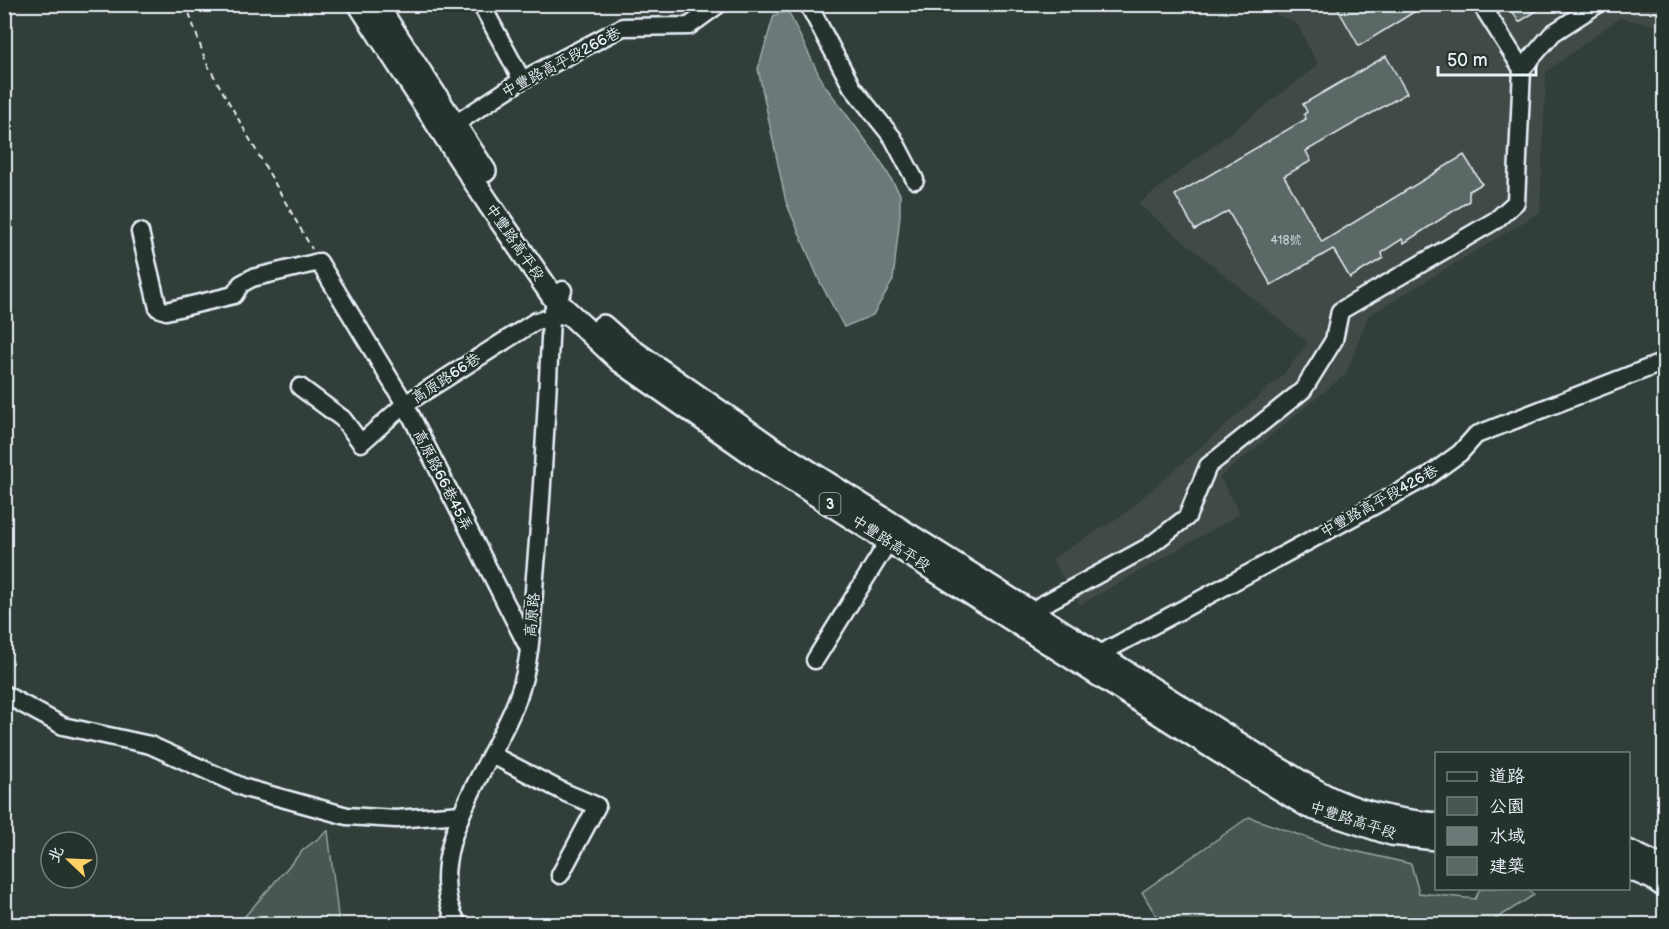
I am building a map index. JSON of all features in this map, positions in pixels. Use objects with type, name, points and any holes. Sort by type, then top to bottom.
[{"type":"main road","name":"中豐路高平段","points":[[359,4],[449,129]]},
{"type":"main road","name":"中豐路高平段","points":[[376,4],[449,129],[560,306],[620,362],[761,460],[893,535],[1199,729],[1336,801],[1378,815],[1435,824]]},
{"type":"main road","name":"中豐路高平段","points":[[1025,619],[1098,655],[1310,807],[1391,834],[1435,839]]},
{"type":"main road","points":[[1630,851],[1665,868]]},
{"type":"main road","points":[[1630,868],[1665,886]]},
{"type":"street","points":[[481,4],[522,80]]},
{"type":"street","name":"中豐路高平段266巷","points":[[449,129],[522,80],[623,27],[689,26],[719,4]]},
{"type":"street","points":[[808,4],[852,87],[893,138],[915,180]]},
{"type":"street","points":[[1025,619],[1148,548],[1187,517],[1208,466],[1303,390],[1334,340],[1340,311],[1496,220],[1516,202],[1522,69],[1481,4]]},
{"type":"street","points":[[1522,69],[1553,33],[1598,4]]},
{"type":"street","points":[[140,232],[158,308],[166,311],[234,295],[241,284],[252,278],[319,262]]},
{"type":"street","name":"高原路66巷","points":[[319,262],[405,404],[560,306]]},
{"type":"street","name":"高原路","points":[[458,924],[453,916],[447,887],[451,838],[519,697],[529,650],[560,306]]},
{"type":"street","name":"中豐路高平段426巷","points":[[1098,655],[1427,477],[1460,453],[1476,435],[1665,362]]},
{"type":"street","points":[[300,387],[343,419],[361,443],[405,404]]},
{"type":"street","name":"高原路66巷45弄","points":[[405,404],[529,650]]},
{"type":"street","points":[[814,660],[893,535]]},
{"type":"street","points":[[4,694],[63,726],[150,745],[245,788],[347,816],[396,819],[461,814]]},
{"type":"street","points":[[492,755],[566,793],[597,806],[560,875]]},
{"type":"path","points":[[186,4],[206,62],[319,262]]},
{"type":"shaded area","points":[[1273,5],[1664,5],[1664,27],[1619,18],[1546,72],[1540,212],[1368,316],[1346,374],[1220,477],[1240,514],[1080,605],[1052,559],[1124,514],[1282,376],[1308,343],[1138,204],[1318,65],[1297,24],[1276,14]]},
{"type":"green space","points":[[1249,817],[1324,844],[1411,864],[1419,893],[1475,899],[1480,890],[1529,890],[1534,895],[1488,924],[1295,924],[1289,915],[1276,924],[1161,924],[1142,892]]},
{"type":"green space","points":[[328,831],[339,924],[238,924],[303,850]]},
{"type":"water","points":[[788,11],[823,83],[878,157],[900,194],[893,280],[873,315],[844,327],[820,282],[786,202],[758,69],[774,15]]},
{"type":"building","points":[[1335,4],[1427,4],[1359,46]]},
{"type":"building","points":[[1508,4],[1548,4],[1519,22]]},
{"type":"building","points":[[1386,56],[1407,93],[1306,151],[1311,161],[1284,176],[1322,242],[1464,155],[1482,184],[1469,191],[1469,201],[1404,243],[1402,239],[1382,252],[1383,258],[1350,278],[1333,249],[1271,285],[1228,211],[1195,230],[1175,195],[1306,119],[1304,114],[1307,112],[1303,104]]}]
